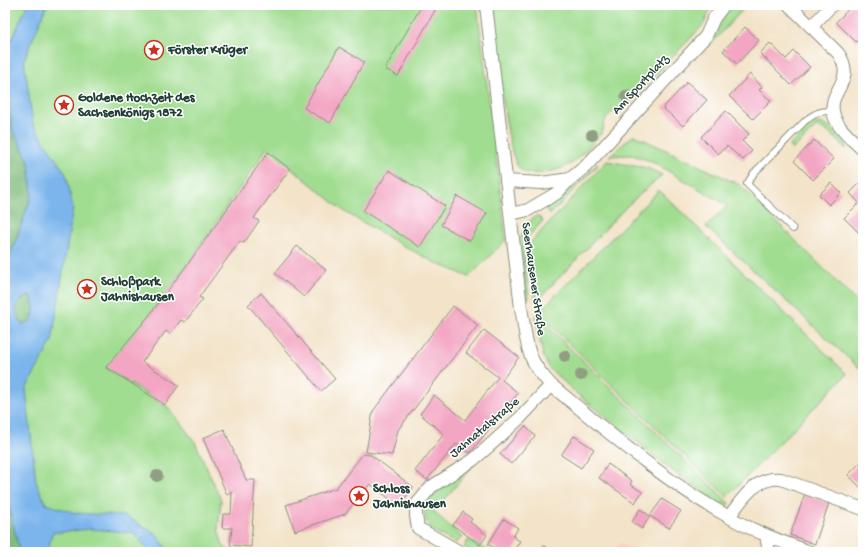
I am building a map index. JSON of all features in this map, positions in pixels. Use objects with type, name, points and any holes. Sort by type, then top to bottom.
[{"type":"street","name":"Seerhausener Straße","points":[[486,5],[521,308],[530,355],[551,385],[664,476],[729,517],[766,536],[810,552]]},
{"type":"street","name":"Am Sportplatz","points":[[511,214],[528,210],[557,193],[570,179],[586,166],[706,36],[714,18],[724,5]]},
{"type":"street","points":[[789,5],[838,53],[842,59],[845,70],[841,87],[834,99],[833,111],[838,125],[863,150]]},
{"type":"street","points":[[811,27],[832,5]]},
{"type":"street","points":[[506,181],[541,183],[570,179]]},
{"type":"street","name":"Jahnatalstraße","points":[[460,552],[418,528],[416,505],[431,487],[473,460],[522,417],[551,385]]},
{"type":"street","points":[[729,517],[743,497],[752,488],[766,480],[774,478],[781,479],[863,509]]},
{"type":"street","points":[[766,536],[769,552]]},
{"type":"lane","points":[[793,230],[747,184],[754,173],[806,120],[816,113],[822,111],[833,111]]},
{"type":"shaded area","points":[[620,543],[638,552],[614,552]]},
{"type":"green space","name":"Schloßpark Jahnishausen","points":[[5,5],[477,5],[506,240],[469,277],[434,262],[345,212],[267,148],[190,261],[148,317],[106,368],[169,408],[195,442],[221,500],[218,529],[223,546],[231,552],[5,552]]},
{"type":"green space","points":[[492,5],[712,5],[704,24],[620,112],[612,112],[610,114],[604,122],[601,133],[584,152],[567,166],[554,171],[531,173],[520,169],[515,159],[510,142],[502,92]]},
{"type":"green space","points":[[732,5],[747,5],[710,45],[708,43]]},
{"type":"green space","points":[[5,81],[13,131],[29,161],[32,194],[5,271]]},
{"type":"green space","points":[[819,123],[827,126],[837,134],[847,144],[846,149],[829,132],[816,127],[792,150],[789,146],[811,124]]},
{"type":"green space","points":[[634,135],[740,185],[863,308],[863,363],[859,368],[706,227],[727,205],[651,161],[632,155],[609,156]]},
{"type":"green space","points":[[607,161],[647,168],[662,175],[628,205],[536,302],[527,249],[528,245]]},
{"type":"green space","points":[[597,164],[598,165],[550,215],[545,208],[574,187]]},
{"type":"green space","points":[[659,190],[847,374],[727,497],[538,313]]},
{"type":"green space","points":[[537,215],[543,221],[524,241],[523,248],[529,298],[526,298],[520,259],[521,240],[523,231],[528,223]]},
{"type":"green space","points":[[31,295],[34,311],[31,321],[22,324],[17,314],[16,306],[25,297]]},
{"type":"green space","points":[[5,307],[10,330],[5,355]]},
{"type":"green space","points":[[535,314],[730,504],[720,504],[670,469],[575,392],[549,368],[543,356]]},
{"type":"green space","points":[[475,463],[434,512],[462,537],[457,543],[439,534],[428,525],[425,510],[427,504],[436,494],[449,482]]},
{"type":"green space","points":[[5,493],[20,552],[5,552]]},
{"type":"green space","points":[[468,540],[491,552],[473,552],[464,547]]},
{"type":"water","points":[[27,5],[47,5],[24,60],[33,124],[66,174],[73,208],[52,341],[26,389],[36,482],[46,504],[76,513],[125,516],[156,534],[169,552],[150,552],[134,533],[91,529],[52,533],[48,552],[20,552],[5,493],[5,355],[10,330],[5,307],[5,271],[32,194],[29,161],[13,131],[5,81],[5,55]],"holes":[[[30,295],[34,308],[31,321],[22,324],[17,314],[16,306],[25,297]]]},
{"type":"building","points":[[422,5],[438,5],[398,76],[385,69]]},
{"type":"building","points":[[853,5],[863,15],[863,35],[856,42],[836,22]]},
{"type":"building","points":[[745,27],[759,40],[737,64],[723,51]]},
{"type":"building","points":[[770,43],[786,59],[794,51],[810,67],[791,85],[760,53]]},
{"type":"building","points":[[339,47],[364,62],[330,123],[304,108]]},
{"type":"building","points":[[750,74],[762,87],[759,90],[771,101],[753,119],[729,96]]},
{"type":"building","points":[[687,82],[707,100],[683,126],[663,108]]},
{"type":"building","points":[[726,111],[749,134],[742,141],[752,151],[743,160],[727,146],[718,154],[701,137]]},
{"type":"building","points":[[814,140],[834,159],[813,180],[794,161]]},
{"type":"building","points":[[268,152],[290,169],[254,218],[259,221],[244,243],[240,241],[199,297],[203,299],[185,322],[181,320],[170,334],[166,331],[142,362],[179,385],[165,405],[106,367],[148,317]]},
{"type":"building","points":[[389,170],[445,206],[420,247],[363,211]]},
{"type":"building","points":[[863,180],[863,237],[844,218],[859,203],[850,193]]},
{"type":"building","points":[[831,183],[841,193],[829,205],[819,195]]},
{"type":"building","points":[[457,196],[487,213],[470,241],[441,225]]},
{"type":"building","points":[[297,246],[326,270],[304,297],[275,273]]},
{"type":"building","points":[[261,293],[335,379],[321,391],[248,305]]},
{"type":"building","points":[[453,306],[478,325],[398,430],[392,455],[366,452],[373,411]]},
{"type":"building","points":[[484,330],[519,357],[502,380],[518,393],[470,453],[456,444],[427,480],[415,471],[444,434],[420,414],[434,395],[465,420],[498,377],[466,353]]},
{"type":"building","points":[[525,426],[535,436],[511,464],[500,454]]},
{"type":"building","points":[[224,429],[246,480],[255,480],[251,547],[230,545],[232,528],[222,528],[223,514],[231,514],[232,492],[227,495],[203,438]]},
{"type":"building","points":[[574,436],[594,449],[581,468],[561,455]]},
{"type":"building","points":[[363,454],[371,455],[413,487],[403,501],[395,503],[370,484],[345,514],[295,531],[286,505],[336,488]]},
{"type":"building","points":[[863,460],[863,490],[848,475]]},
{"type":"building","points":[[608,464],[632,481],[630,484],[642,492],[635,503],[599,478]]},
{"type":"building","points":[[805,494],[829,503],[815,544],[790,535]]},
{"type":"building","points":[[662,499],[681,511],[669,528],[650,516]]},
{"type":"building","points":[[640,509],[650,516],[642,529],[632,522]]},
{"type":"building","points":[[463,512],[472,519],[470,522],[487,535],[480,545],[453,525]]},
{"type":"building","points":[[504,519],[518,528],[513,537],[520,541],[513,552],[501,552],[488,544]]},
{"type":"building","points":[[544,546],[557,552],[541,552]]},
{"type":"building","points":[[558,549],[564,552],[557,552]]},
{"type":"place","name":"Förster Krüger","points":[[154,50]]},
{"type":"place","name":"Goldene Hochzeit des Sachsenkönigs 1872","points":[[64,105]]},
{"type":"place","name":"Schloßpark Jahnishausen","points":[[87,289]]},
{"type":"place","name":"Schloss Jahnishausen","points":[[359,496]]}]
